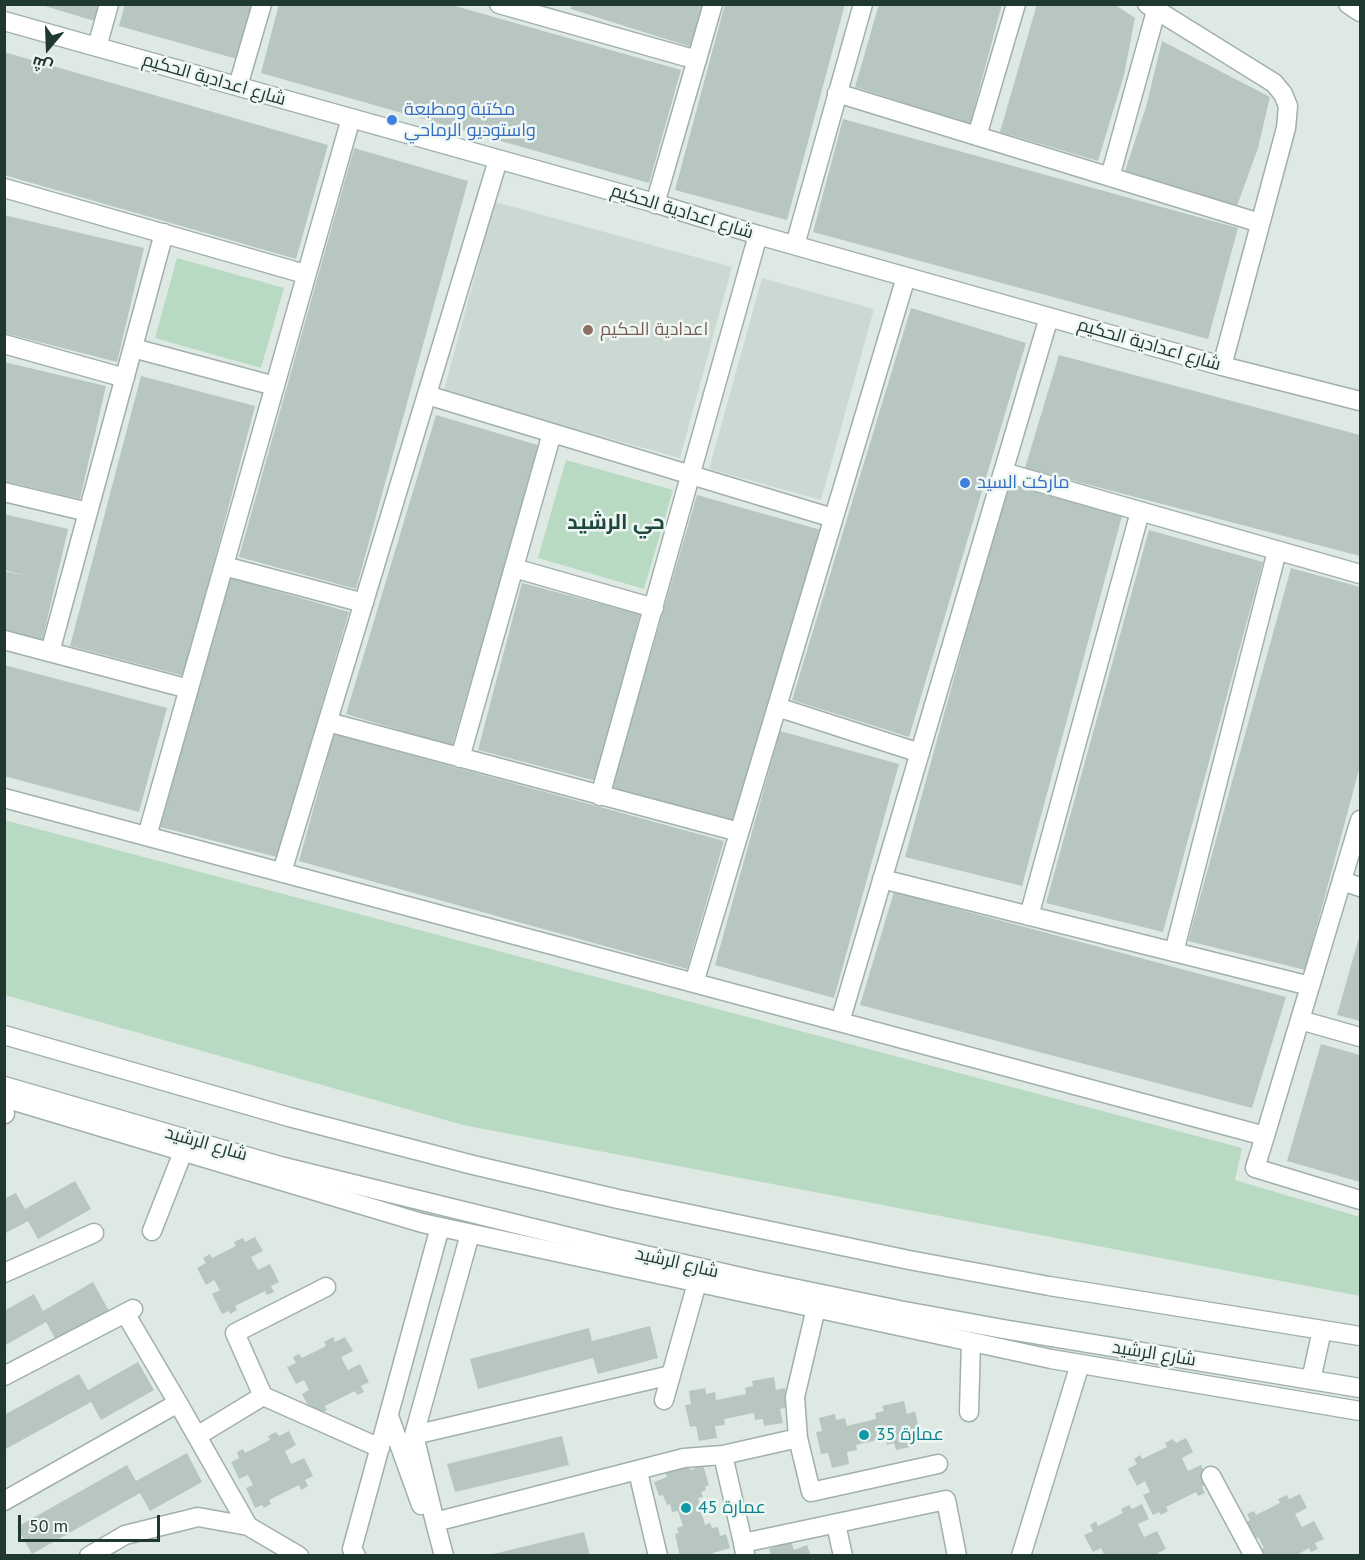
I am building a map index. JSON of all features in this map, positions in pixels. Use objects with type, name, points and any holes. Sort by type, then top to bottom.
[{"type":"street","points":[[97,47],[109,4]]},
{"type":"street","points":[[238,86],[262,4]]},
{"type":"street","points":[[499,4],[558,13],[697,60]]},
{"type":"street","points":[[655,204],[713,4]]},
{"type":"street","points":[[795,245],[862,4]]},
{"type":"street","points":[[977,136],[1016,4]]},
{"type":"street","points":[[1348,4],[1360,12]]},
{"type":"street","points":[[1110,177],[1151,8],[1274,82],[1283,94],[1288,106],[1286,128],[1222,366]]},
{"type":"street","name":"شارع اعدادية الحكيم","points":[[4,21],[498,159],[1222,366],[1360,401]]},
{"type":"street","points":[[837,93],[1260,224]]},
{"type":"street","points":[[147,836],[351,118]]},
{"type":"street","points":[[282,872],[498,159]]},
{"type":"street","points":[[4,188],[305,274]]},
{"type":"street","points":[[50,652],[164,233]]},
{"type":"street","points":[[600,795],[758,235]]},
{"type":"street","points":[[694,983],[906,277]]},
{"type":"street","points":[[840,1022],[1049,317]]},
{"type":"street","points":[[4,344],[125,378]]},
{"type":"street","points":[[133,348],[275,386]]},
{"type":"street","points":[[427,395],[833,518]]},
{"type":"street","points":[[460,758],[552,433]]},
{"type":"street","points":[[1003,472],[1360,574]]},
{"type":"street","points":[[4,492],[88,512]]},
{"type":"street","points":[[1029,916],[1140,512]]},
{"type":"street","points":[[1174,952],[1277,551]]},
{"type":"street","points":[[224,566],[364,603]]},
{"type":"street","points":[[514,568],[654,608]]},
{"type":"street","points":[[4,640],[189,689]]},
{"type":"street","points":[[777,707],[920,753]]},
{"type":"street","points":[[328,722],[739,832]]},
{"type":"street","points":[[4,798],[1265,1136]]},
{"type":"street","points":[[1360,820],[1255,1168],[1360,1200]]},
{"type":"street","points":[[882,879],[1310,986]]},
{"type":"street","points":[[1342,881],[1360,886]]},
{"type":"street","points":[[1300,1020],[1360,1037]]},
{"type":"street","points":[[4,1035],[289,1117],[473,1165],[618,1199],[921,1262],[1360,1336]]},
{"type":"street","points":[[5,1104],[470,1234],[1080,1364],[1360,1412]]},
{"type":"street","name":"شارع الرشيد","points":[[5,1104],[280,1166],[754,1280],[1015,1331],[1360,1388]]},
{"type":"street","points":[[152,1230],[183,1152]]},
{"type":"street","points":[[356,1556],[352,1549],[440,1227]]},
{"type":"street","points":[[4,1273],[94,1233]]},
{"type":"street","points":[[444,1556],[414,1435],[470,1234]]},
{"type":"street","points":[[664,1400],[698,1283]]},
{"type":"street","points":[[326,1287],[235,1333],[263,1396],[380,1448]]},
{"type":"street","points":[[816,1308],[795,1397],[798,1438],[811,1492],[938,1464]]},
{"type":"street","points":[[4,1376],[130,1311],[178,1403],[248,1526]]},
{"type":"street","points":[[1311,1380],[1322,1330]]},
{"type":"street","points":[[969,1412],[971,1342]]},
{"type":"street","points":[[1021,1556],[1080,1364]]},
{"type":"street","points":[[414,1435],[671,1375]]},
{"type":"street","points":[[197,1436],[263,1396]]},
{"type":"street","points":[[4,1501],[178,1403]]},
{"type":"street","points":[[389,1416],[436,1547],[435,1556]]},
{"type":"street","points":[[435,1522],[638,1472],[684,1458],[723,1455],[798,1438]]},
{"type":"street","points":[[723,1455],[744,1550],[836,1524],[946,1500],[957,1556]]},
{"type":"street","points":[[638,1472],[658,1556]]},
{"type":"street","points":[[1211,1476],[1254,1556]]},
{"type":"street","points":[[89,1556],[126,1535],[198,1517],[248,1526],[299,1556]]},
{"type":"street","points":[[836,1524],[843,1556]]},
{"type":"shaded area","name":"اعدادية الحكيم","points":[[495,202],[732,267],[680,458],[443,393]]},
{"type":"shaded area","points":[[762,278],[874,309],[821,500],[709,469]]},
{"type":"green space","points":[[177,258],[284,288],[261,368],[155,338]]},
{"type":"green space","points":[[566,460],[673,490],[644,589],[538,558]]},
{"type":"green space","points":[[4,820],[1242,1148],[1235,1180],[1360,1217],[1360,1296],[463,1125],[5,995]]},
{"type":"building","points":[[38,4],[103,4],[98,22]]},
{"type":"building","points":[[125,4],[252,4],[237,59],[119,26]]},
{"type":"building","points":[[279,4],[448,4],[681,70],[649,183],[261,73]]},
{"type":"building","points":[[572,4],[704,4],[691,47],[571,9]]},
{"type":"building","points":[[725,4],[845,4],[787,220],[675,190]]},
{"type":"building","points":[[879,4],[1002,4],[970,124],[855,87]]},
{"type":"building","points":[[1037,4],[1114,4],[1135,18],[1124,75],[1098,161],[1000,132]]},
{"type":"building","points":[[1162,41],[1270,97],[1258,148],[1237,206],[1125,171],[1146,107]]},
{"type":"building","points":[[4,52],[328,145],[296,259],[4,175]]},
{"type":"building","points":[[843,119],[1238,228],[1208,339],[813,232]]},
{"type":"building","points":[[354,148],[468,181],[356,589],[239,557]]},
{"type":"building","points":[[4,215],[144,248],[117,362],[4,333]]},
{"type":"building","points":[[911,308],[1026,343],[909,737],[792,700]]},
{"type":"building","points":[[1059,355],[1360,435],[1360,556],[1025,468]]},
{"type":"building","points":[[4,362],[106,386],[80,499],[4,481]]},
{"type":"building","points":[[141,376],[255,406],[184,676],[70,646]]},
{"type":"building","points":[[436,415],[541,446],[452,746],[346,714]]},
{"type":"building","points":[[1007,484],[1122,516],[1022,886],[905,857]]},
{"type":"building","points":[[697,495],[821,530],[735,826],[611,790]]},
{"type":"building","points":[[4,514],[68,529],[42,642],[4,633],[4,571],[27,576],[4,570]]},
{"type":"building","points":[[1149,530],[1263,562],[1163,932],[1046,903]]},
{"type":"building","points":[[1291,568],[1360,587],[1360,766],[1305,970],[1188,941]]},
{"type":"building","points":[[228,577],[349,612],[277,857],[160,827]]},
{"type":"building","points":[[522,583],[640,614],[596,781],[478,750]]},
{"type":"building","points":[[4,665],[167,708],[139,812],[4,776]]},
{"type":"building","points":[[780,731],[899,764],[834,998],[715,965]]},
{"type":"building","points":[[334,734],[724,841],[687,969],[299,861]]},
{"type":"building","points":[[894,892],[1286,997],[1252,1108],[860,1005]]},
{"type":"building","points":[[1360,934],[1360,1021],[1337,1015]]},
{"type":"building","points":[[1321,1044],[1360,1055],[1360,1182],[1287,1161]]},
{"type":"building","points":[[75,1181],[91,1209],[38,1239],[28,1221],[4,1234],[4,1199],[16,1193],[25,1209]]},
{"type":"building","points":[[255,1237],[263,1251],[251,1257],[258,1270],[270,1264],[279,1282],[271,1286],[274,1292],[267,1295],[265,1291],[235,1306],[237,1310],[230,1314],[229,1311],[222,1314],[212,1294],[220,1290],[214,1280],[206,1285],[197,1268],[206,1263],[203,1258],[210,1254],[212,1258],[236,1246],[234,1242],[243,1238],[245,1242]]},
{"type":"building","points":[[93,1282],[109,1311],[56,1340],[46,1322],[4,1346],[4,1311],[34,1294],[43,1311]]},
{"type":"building","points":[[650,1326],[658,1358],[598,1374],[593,1358],[478,1389],[470,1359],[589,1328],[592,1341]]},
{"type":"building","points":[[333,1337],[335,1342],[345,1337],[353,1351],[341,1357],[348,1370],[360,1364],[369,1382],[361,1386],[364,1392],[357,1395],[355,1391],[325,1406],[327,1410],[320,1414],[318,1410],[312,1413],[302,1394],[309,1390],[304,1380],[296,1384],[287,1367],[296,1363],[293,1357],[299,1354],[302,1358],[326,1346],[324,1342]]},
{"type":"building","points":[[138,1362],[154,1390],[101,1420],[91,1402],[4,1450],[4,1415],[79,1374],[88,1390]]},
{"type":"building","points":[[774,1377],[776,1390],[785,1388],[788,1407],[780,1409],[783,1423],[764,1426],[763,1419],[755,1420],[754,1413],[724,1419],[725,1425],[715,1426],[717,1438],[699,1441],[696,1426],[690,1427],[685,1405],[691,1404],[689,1391],[705,1388],[706,1394],[715,1392],[716,1400],[746,1394],[745,1388],[753,1386],[752,1381]]},
{"type":"building","name":"عمارة 35","points":[[904,1401],[907,1414],[915,1411],[919,1430],[911,1432],[915,1446],[896,1450],[894,1443],[887,1445],[885,1438],[856,1445],[857,1450],[847,1452],[849,1464],[832,1468],[828,1453],[821,1454],[816,1432],[822,1431],[819,1418],[835,1414],[836,1420],[845,1418],[847,1426],[876,1419],[875,1413],[884,1411],[882,1406]]},
{"type":"building","points":[[289,1431],[296,1445],[285,1451],[291,1464],[304,1458],[313,1476],[305,1480],[308,1486],[301,1490],[299,1485],[269,1500],[271,1504],[264,1508],[262,1505],[255,1508],[246,1488],[253,1485],[248,1475],[239,1479],[231,1462],[239,1458],[237,1452],[243,1449],[245,1453],[270,1440],[268,1436],[276,1432],[279,1436]]},
{"type":"building","points":[[562,1436],[569,1465],[455,1492],[447,1464]]},
{"type":"building","points":[[1186,1438],[1193,1452],[1182,1458],[1188,1471],[1201,1465],[1210,1483],[1202,1487],[1205,1493],[1198,1496],[1196,1492],[1166,1507],[1168,1511],[1161,1515],[1159,1512],[1153,1515],[1143,1495],[1150,1492],[1145,1481],[1137,1486],[1128,1469],[1137,1464],[1134,1459],[1140,1455],[1142,1459],[1167,1447],[1165,1443],[1173,1439],[1176,1443]]},
{"type":"building","points":[[187,1453],[202,1482],[150,1511],[140,1493],[32,1554],[17,1527],[127,1465],[136,1481]]},
{"type":"building","name":"عمارة 45","points":[[686,1461],[690,1470],[703,1465],[709,1485],[701,1492],[703,1497],[698,1498],[705,1525],[710,1523],[712,1528],[718,1527],[720,1536],[726,1534],[730,1548],[713,1553],[714,1556],[680,1556],[675,1534],[679,1533],[677,1528],[683,1526],[678,1511],[672,1512],[670,1504],[667,1505],[663,1495],[659,1496],[654,1482],[667,1477],[664,1469]]},
{"type":"building","points":[[1300,1494],[1307,1508],[1295,1514],[1302,1527],[1314,1521],[1324,1539],[1315,1543],[1318,1549],[1311,1552],[1309,1548],[1295,1556],[1259,1556],[1256,1551],[1264,1548],[1258,1537],[1250,1541],[1242,1525],[1250,1520],[1247,1514],[1254,1511],[1256,1515],[1280,1503],[1278,1499],[1287,1495],[1289,1499]]},
{"type":"building","points":[[1142,1504],[1149,1519],[1138,1524],[1144,1537],[1157,1531],[1166,1549],[1158,1553],[1159,1556],[1105,1556],[1101,1548],[1093,1552],[1084,1535],[1093,1531],[1090,1525],[1096,1521],[1098,1526],[1123,1513],[1121,1509],[1129,1505],[1132,1509]]},
{"type":"building","points":[[584,1532],[590,1556],[489,1555]]},
{"type":"building","points":[[791,1541],[794,1550],[807,1545],[811,1556],[771,1556],[769,1549]]},
{"type":"place","name":"مكتبة ومطبعة واستوديو الرماحي","points":[[392,120]]},
{"type":"place","name":"اعدادية الحكيم","points":[[588,330]]},
{"type":"place","name":"ماركت السيد","points":[[965,483]]},
{"type":"place","name":"عمارة 35","points":[[864,1435]]},
{"type":"place","name":"عمارة 45","points":[[686,1508]]},
{"type":"district","name":"حي الرشيد","points":[[616,523]]}]
